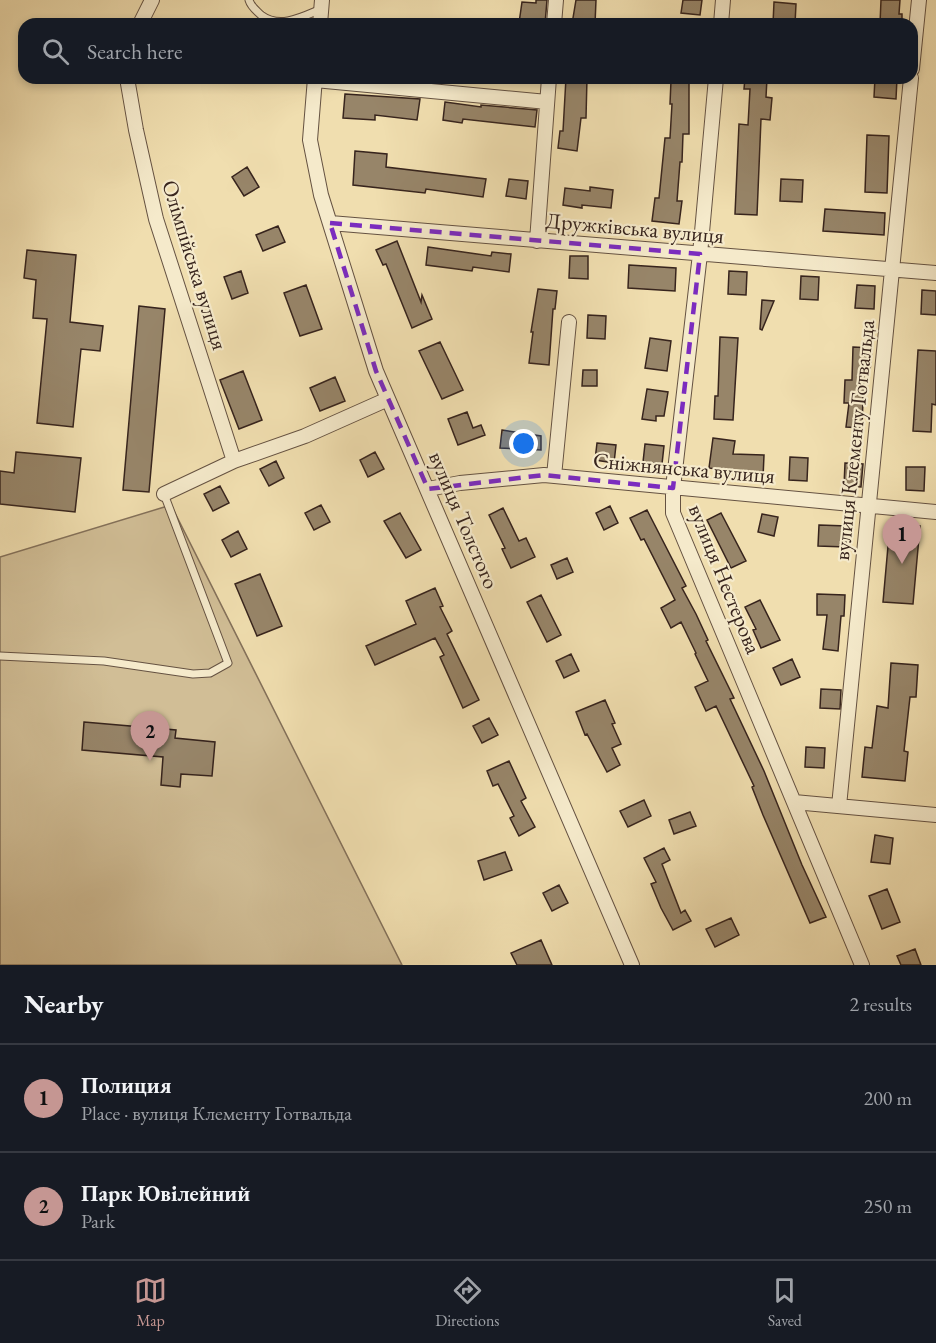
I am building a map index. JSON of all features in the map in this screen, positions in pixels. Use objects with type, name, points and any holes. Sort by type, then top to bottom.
[{"type":"street","points":[[143,18],[152,0]]},
{"type":"street","points":[[554,18],[556,0]]},
{"type":"street","points":[[722,18],[723,0]]},
{"type":"street","points":[[917,18],[919,0]]},
{"type":"street","name":"Олімпійська вулиця","points":[[129,84],[136,130],[156,219],[234,461]]},
{"type":"street","name":"вулиця Толстого","points":[[315,84],[310,140],[321,195],[376,371],[632,965]]},
{"type":"street","points":[[365,84],[547,102]]},
{"type":"street","points":[[537,241],[548,84]]},
{"type":"street","name":"вулиця Нестерова","points":[[715,84],[700,254],[673,488],[673,513],[862,965]]},
{"type":"street","name":"вулиця Клементу Готвальда","points":[[839,806],[910,84]]},
{"type":"street","name":"Дружківська вулиця","points":[[330,224],[936,273]]},
{"type":"street","points":[[554,476],[569,322]]},
{"type":"street","points":[[164,494],[234,461],[305,436],[388,399]]},
{"type":"street","name":"Сніжнянська вулиця","points":[[428,489],[544,475],[936,512]]},
{"type":"street","points":[[794,802],[936,815]]},
{"type":"lane","points":[[249,0],[251,5],[266,18]]},
{"type":"lane","points":[[297,18],[321,5]]},
{"type":"lane","points":[[0,657],[104,661],[193,674],[210,674],[228,663],[164,494]]},
{"type":"highlighted area","points":[[330,223],[700,254],[673,488],[544,475],[428,489],[376,371]]},
{"type":"shaded area","points":[[171,505],[402,965],[0,965],[0,557]]},
{"type":"building","points":[[536,0],[547,0],[546,18],[520,18],[522,2],[536,3]]},
{"type":"building","points":[[576,0],[596,0],[595,18],[573,18]]},
{"type":"building","points":[[683,0],[702,0],[700,15],[681,13]]},
{"type":"building","points":[[881,0],[900,0],[899,14],[902,14],[902,18],[880,18]]},
{"type":"building","points":[[774,2],[796,4],[795,18],[773,18]]},
{"type":"building","points":[[566,84],[587,84],[586,118],[581,118],[577,151],[558,148],[560,131],[563,131]]},
{"type":"building","points":[[671,84],[689,84],[689,134],[683,134],[677,201],[682,201],[679,224],[652,221],[655,198],[659,198],[665,138],[670,138],[672,104],[670,104]]},
{"type":"building","points":[[744,84],[767,84],[766,97],[772,98],[770,120],[761,119],[757,215],[735,214],[739,124],[748,125],[750,89],[744,89]]},
{"type":"building","points":[[875,84],[897,84],[896,99],[874,97]]},
{"type":"building","points":[[345,94],[420,99],[417,120],[375,115],[375,120],[343,118]]},
{"type":"building","points":[[445,102],[481,107],[481,105],[537,110],[535,127],[463,119],[462,123],[443,120]]},
{"type":"building","points":[[867,135],[889,136],[887,193],[865,192]]},
{"type":"building","points":[[355,151],[387,154],[386,167],[486,179],[483,197],[426,189],[425,193],[353,185]]},
{"type":"building","points":[[247,167],[259,187],[244,196],[232,177]]},
{"type":"building","points":[[509,179],[528,181],[526,199],[506,196]]},
{"type":"building","points":[[781,179],[803,180],[802,202],[780,201]]},
{"type":"building","points":[[590,187],[613,190],[611,208],[582,205],[582,208],[563,205],[565,188],[590,191]]},
{"type":"building","points":[[825,209],[885,213],[884,235],[823,231]]},
{"type":"building","points":[[278,226],[285,242],[263,251],[256,235]]},
{"type":"building","points":[[397,241],[421,302],[422,295],[432,319],[412,328],[386,264],[383,265],[376,250]]},
{"type":"building","points":[[428,247],[491,256],[492,252],[511,254],[509,272],[473,267],[472,271],[426,265]]},
{"type":"building","points":[[27,250],[76,255],[70,322],[103,326],[100,351],[81,349],[73,427],[37,423],[47,319],[33,318],[36,280],[24,278]]},
{"type":"building","points":[[570,256],[588,256],[588,279],[569,278]]},
{"type":"building","points":[[629,265],[676,268],[675,291],[628,288]]},
{"type":"building","points":[[241,271],[248,293],[232,299],[224,277]]},
{"type":"building","points":[[729,271],[747,272],[746,295],[728,294]]},
{"type":"building","points":[[801,276],[819,277],[818,300],[800,299]]},
{"type":"building","points":[[306,285],[322,329],[300,336],[284,293]]},
{"type":"building","points":[[857,285],[875,286],[874,309],[855,308]]},
{"type":"building","points":[[538,289],[557,291],[555,309],[553,309],[549,365],[529,363]]},
{"type":"building","points":[[922,290],[936,291],[936,315],[921,314]]},
{"type":"building","points":[[762,300],[774,301],[762,330],[760,329]]},
{"type":"building","points":[[139,306],[165,309],[149,492],[123,490]]},
{"type":"building","points":[[588,315],[606,316],[605,339],[587,338]]},
{"type":"building","points":[[720,337],[738,338],[733,420],[714,419],[715,396],[718,396]]},
{"type":"building","points":[[650,338],[671,341],[667,371],[645,368]]},
{"type":"building","points":[[440,342],[463,390],[442,399],[419,351]]},
{"type":"building","points":[[853,347],[872,348],[870,371],[864,370],[862,428],[846,427],[849,403],[844,403],[845,380],[852,380]]},
{"type":"building","points":[[918,350],[936,351],[936,405],[932,404],[931,432],[913,431]]},
{"type":"building","points":[[583,370],[597,370],[597,386],[582,386]]},
{"type":"building","points":[[243,371],[262,420],[239,429],[220,380]]},
{"type":"building","points":[[335,377],[345,401],[320,411],[310,388]]},
{"type":"building","points":[[647,389],[668,392],[664,416],[656,416],[656,421],[642,419]]},
{"type":"building","points":[[467,412],[473,428],[481,425],[485,435],[458,445],[448,419]]},
{"type":"building","points":[[502,430],[541,436],[541,450],[500,448]]},
{"type":"building","points":[[713,438],[735,441],[733,454],[764,455],[763,478],[745,477],[745,474],[709,468]]},
{"type":"building","points":[[597,443],[616,445],[614,463],[595,460]]},
{"type":"building","points":[[645,444],[664,446],[662,464],[643,462]]},
{"type":"building","points":[[16,452],[81,458],[75,512],[0,504],[0,471],[14,473]]},
{"type":"building","points":[[375,452],[384,469],[368,477],[360,460]]},
{"type":"building","points":[[790,457],[808,458],[807,481],[789,480]]},
{"type":"building","points":[[276,461],[284,478],[269,486],[260,469]]},
{"type":"building","points":[[845,463],[863,464],[861,487],[844,486]]},
{"type":"building","points":[[906,467],[925,467],[924,491],[906,490]]},
{"type":"building","points":[[220,486],[229,503],[213,511],[204,494]]},
{"type":"building","points":[[321,505],[330,522],[314,530],[305,513]]},
{"type":"building","points":[[610,506],[618,523],[604,530],[596,513]]},
{"type":"building","points":[[503,508],[519,541],[526,538],[535,557],[511,568],[502,549],[505,548],[489,515]]},
{"type":"building","points":[[647,510],[686,586],[682,588],[734,698],[730,699],[764,771],[826,917],[810,923],[763,815],[752,787],[754,786],[716,706],[706,711],[695,687],[708,681],[681,622],[671,628],[661,608],[675,600],[644,539],[641,540],[630,518]]},
{"type":"building","points":[[400,513],[421,550],[406,558],[384,521]]},
{"type":"building","points":[[721,513],[746,561],[731,568],[707,520]]},
{"type":"building","points":[[762,514],[778,517],[774,536],[758,532]]},
{"type":"building","points":[[890,524],[920,526],[913,604],[883,602]]},
{"type":"building","points":[[819,525],[847,526],[846,547],[818,546]]},
{"type":"building","points":[[238,531],[247,549],[231,557],[222,540]]},
{"type":"building","points":[[567,558],[573,572],[557,579],[551,565]]},
{"type":"building","points":[[260,574],[282,626],[257,636],[235,584]]},
{"type":"building","points":[[435,588],[443,606],[440,607],[452,631],[447,634],[479,700],[463,708],[440,657],[444,655],[435,638],[375,665],[366,646],[416,624],[406,601]]},
{"type":"building","points":[[817,594],[845,595],[838,651],[823,649],[827,615],[817,615]]},
{"type":"building","points":[[541,595],[561,635],[547,642],[527,602]]},
{"type":"building","points":[[760,600],[780,640],[761,648],[753,630],[756,629],[745,607]]},
{"type":"building","points":[[571,654],[579,671],[564,678],[556,661]]},
{"type":"building","points":[[792,659],[800,677],[781,685],[773,668]]},
{"type":"building","points":[[891,663],[918,665],[916,697],[910,697],[904,751],[908,752],[905,781],[862,777],[865,747],[872,748],[877,706],[888,708]]},
{"type":"building","points":[[821,689],[841,690],[840,709],[820,708]]},
{"type":"building","points":[[605,700],[621,744],[612,748],[620,765],[607,772],[587,734],[585,735],[576,712]]},
{"type":"building","points":[[489,718],[498,735],[482,743],[473,726]]},
{"type":"building","points":[[84,722],[176,730],[175,738],[215,742],[212,776],[181,774],[180,787],[161,785],[163,757],[82,750]]},
{"type":"building","points":[[806,747],[825,748],[824,768],[805,767]]},
{"type":"building","points":[[509,761],[526,798],[521,801],[535,827],[519,836],[510,818],[514,816],[498,784],[493,786],[487,771]]},
{"type":"building","points":[[644,800],[651,816],[628,827],[620,811]]},
{"type":"building","points":[[690,812],[696,826],[674,834],[669,820]]},
{"type":"building","points":[[875,835],[893,838],[890,864],[871,862]]},
{"type":"building","points":[[664,848],[670,860],[662,864],[681,913],[685,910],[691,921],[673,930],[651,884],[656,882],[644,858]]},
{"type":"building","points":[[505,852],[512,870],[484,880],[478,861]]},
{"type":"building","points":[[559,885],[568,903],[552,911],[543,893]]},
{"type":"building","points":[[887,889],[900,922],[882,929],[869,896]]},
{"type":"building","points":[[731,918],[739,935],[715,947],[706,929]]},
{"type":"building","points":[[541,940],[552,965],[517,965],[511,953]]},
{"type":"building","points":[[915,949],[921,965],[901,965],[897,956]]},
{"type":"place","name":"Полиция","points":[[902,564]]},
{"type":"place","name":"Парк Ювілейний","points":[[150,761]]}]
